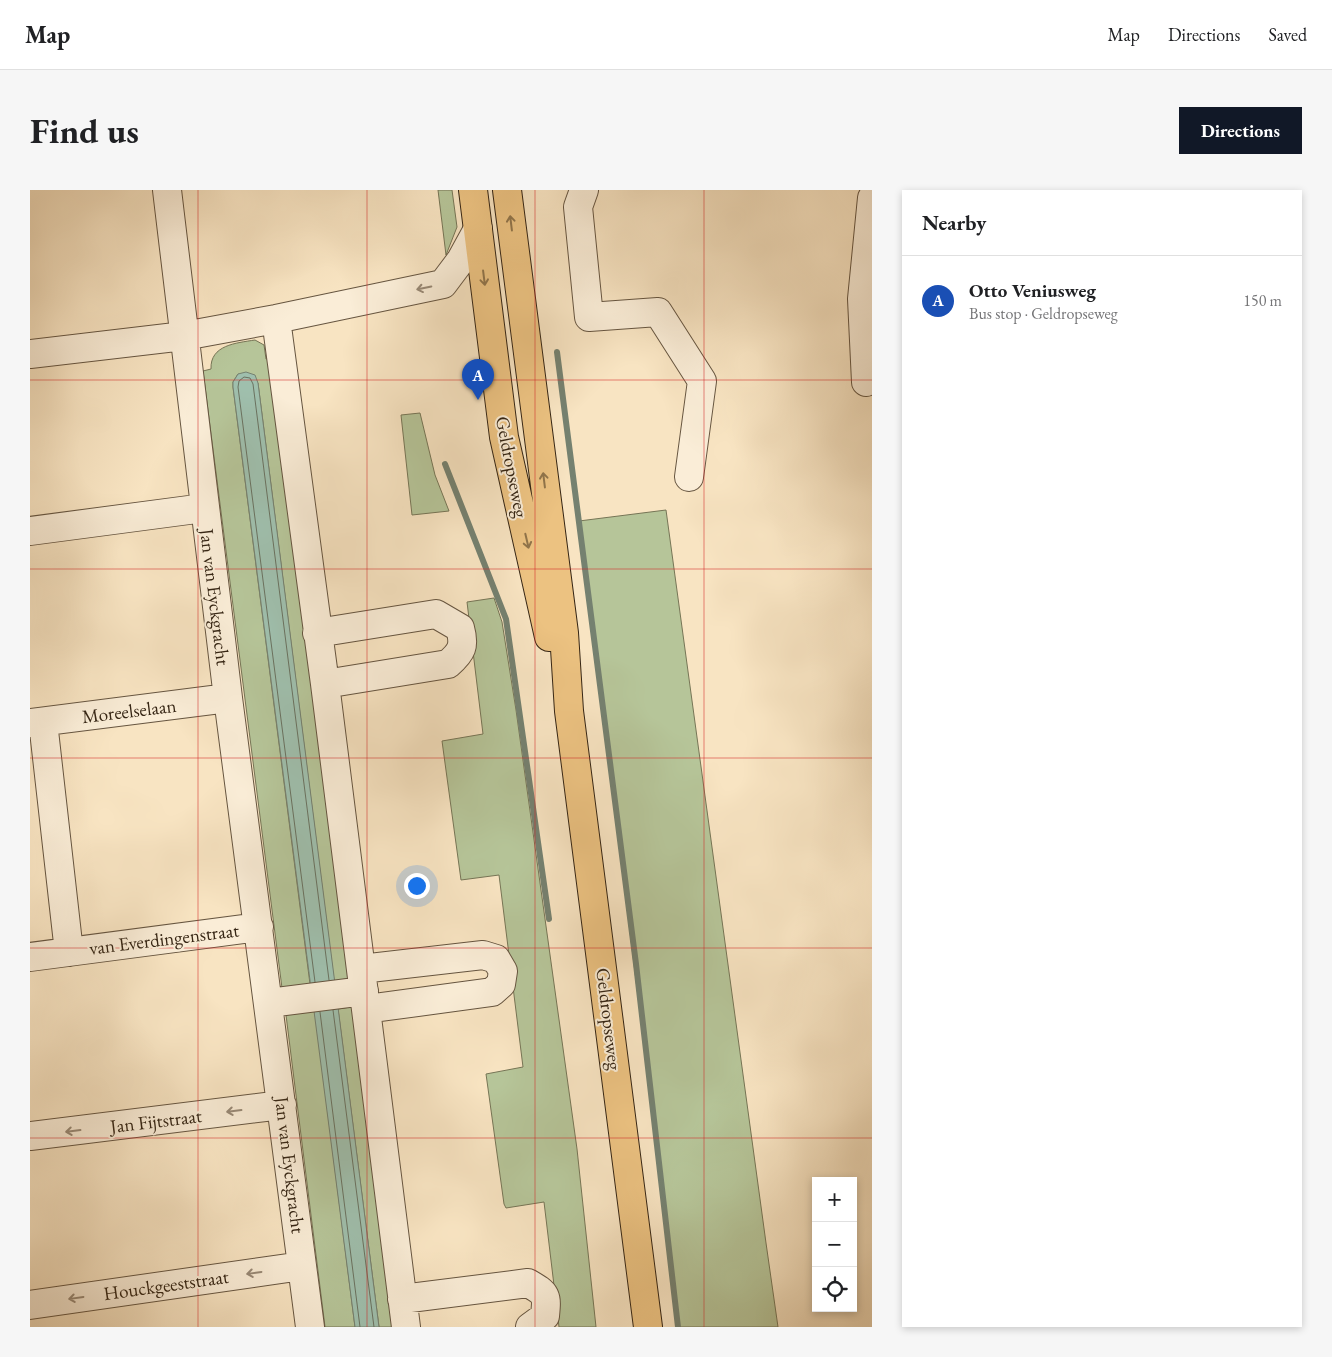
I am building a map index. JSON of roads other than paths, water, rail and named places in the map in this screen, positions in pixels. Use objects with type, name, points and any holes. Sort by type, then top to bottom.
[{"type":"main road","name":"Geldropseweg","points":[[473,190],[504,438],[549,636],[570,711]]},
{"type":"main road","name":"Geldropseweg","points":[[507,190],[564,633],[570,711],[648,1327]]},
{"type":"street","name":"Jan van Eyckgracht","points":[[167,190],[228,698],[259,927],[276,1002],[282,1105],[310,1327]]},
{"type":"street","points":[[584,190],[578,206],[589,317],[658,312],[702,381],[689,477]]},
{"type":"street","points":[[866,382],[862,299],[872,198]]},
{"type":"street","points":[[30,354],[184,336],[443,284],[461,260],[478,229]]},
{"type":"street","points":[[276,319],[325,684],[361,990],[406,1327]]},
{"type":"street","points":[[30,531],[204,508]]},
{"type":"street","points":[[317,633],[436,614],[460,628],[464,642],[460,654],[448,664],[325,684]]},
{"type":"street","name":"Moreelselaan","points":[[36,723],[228,698]]},
{"type":"street","name":"van Everdingenstraat","points":[[36,723],[69,952]]},
{"type":"street","name":"van Everdingenstraat","points":[[30,957],[259,927]]},
{"type":"street","points":[[276,1002],[361,990]]},
{"type":"street","name":"Jan Fijtstraat","points":[[30,1136],[282,1105]]},
{"type":"street","name":"Houckgeeststraat","points":[[30,1305],[302,1266]]},
{"type":"street","points":[[402,1298],[528,1283],[543,1292],[546,1300],[544,1316],[530,1327]]},
{"type":"water","points":[[246,372],[255,375],[258,383],[379,1327],[355,1327],[233,387],[233,382],[238,374]]},
{"type":"waterway","points":[[557,352],[636,964],[678,1327]]},
{"type":"waterway","points":[[445,464],[506,619],[549,919]]},
{"type":"place","name":"Otto Veniusweg","points":[[478,400]]}]
